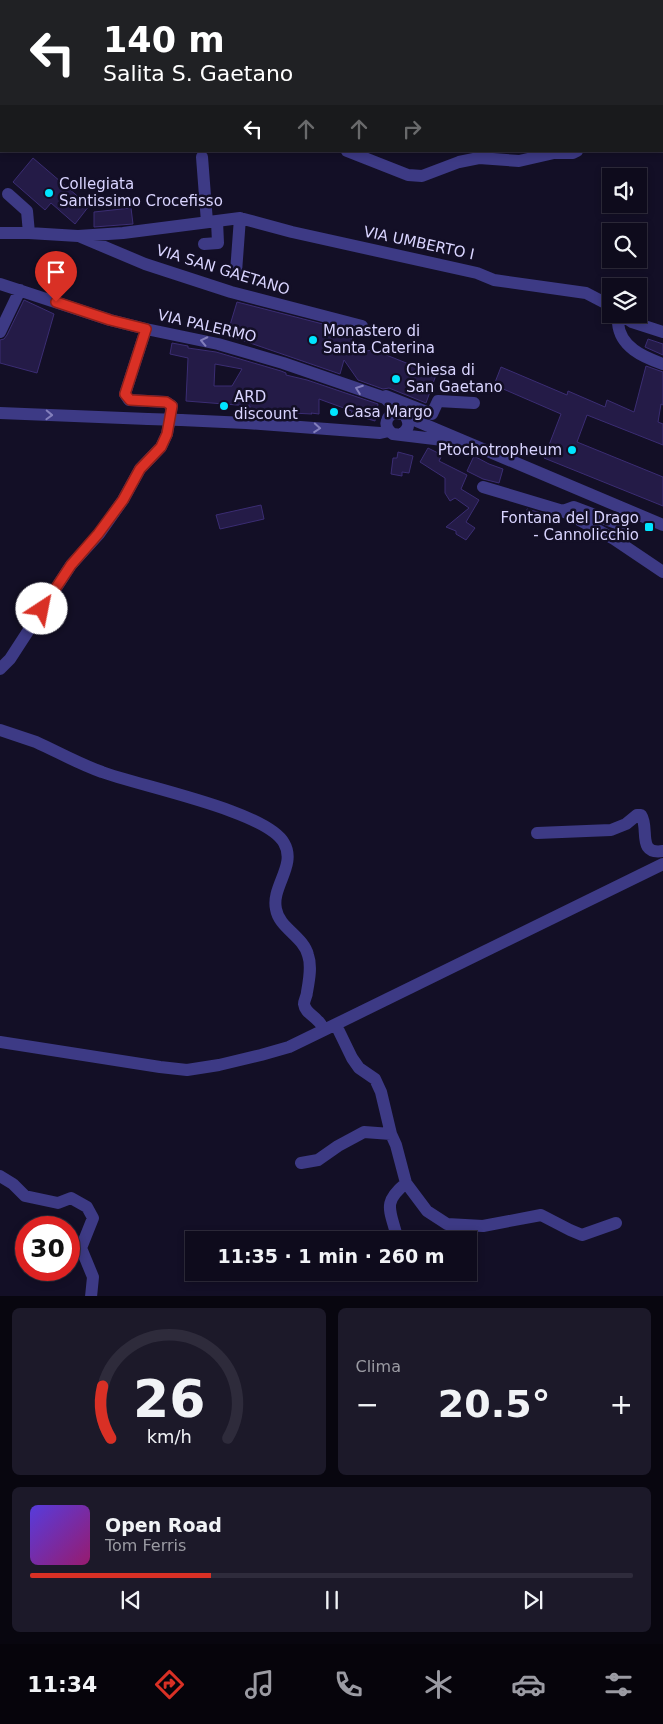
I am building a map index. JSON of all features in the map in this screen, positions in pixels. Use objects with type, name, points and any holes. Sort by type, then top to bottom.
[{"type":"street","points":[[350,152],[408,175],[422,176],[460,162],[480,158],[520,161],[554,152],[572,154],[575,152]]},
{"type":"street","points":[[202,156],[212,222],[218,243],[204,244]]},
{"type":"street","points":[[8,194],[27,211],[29,233]]},
{"type":"street","points":[[236,272],[240,218]]},
{"type":"street","name":"VIA UMBERTO I","points":[[0,233],[78,236],[123,233],[240,218],[292,232],[477,272],[494,280],[586,293],[602,301]]},
{"type":"street","name":"VIA SAN GAETANO","points":[[78,236],[145,264],[231,292],[362,326]]},
{"type":"street","name":"VIA PALERMO","points":[[0,284],[110,320],[238,349],[384,398],[403,415]]},
{"type":"street","points":[[0,332],[20,290]]},
{"type":"street","points":[[618,323],[625,342],[642,356],[663,364]]},
{"type":"street","points":[[635,323],[663,332]]},
{"type":"street","points":[[0,669],[10,659],[71,565],[98,534],[123,500],[140,469],[161,447],[175,420],[172,406],[166,402],[130,400],[125,394],[146,329]]},
{"type":"street","points":[[384,398],[386,396],[432,414],[438,401],[474,403]]},
{"type":"street","points":[[0,413],[246,423],[380,433],[405,432],[408,425],[403,415]]},
{"type":"street","points":[[468,443],[395,433],[386,425],[388,418],[394,413],[403,415],[663,524]]},
{"type":"street","points":[[483,487],[563,511],[614,539],[663,572]]},
{"type":"street","points":[[563,511],[574,507],[621,525],[627,510]]},
{"type":"street","points":[[0,730],[34,742],[102,772],[225,809],[274,832],[284,842],[288,854],[275,908],[280,919],[302,942],[308,955],[310,967],[304,1004],[308,1013],[319,1021],[324,1030]]},
{"type":"street","points":[[536,833],[611,830],[626,824],[637,815],[641,815],[644,820],[646,844],[650,850],[663,852]]},
{"type":"street","points":[[0,1042],[188,1070],[219,1066],[261,1055],[289,1047],[663,864]]},
{"type":"street","points":[[336,1024],[352,1058],[359,1068],[375,1079],[382,1092],[391,1134],[406,1183],[427,1211],[447,1224],[483,1226],[541,1215],[582,1235],[616,1223]]},
{"type":"street","points":[[301,1163],[318,1160],[338,1146],[364,1132],[391,1134]]},
{"type":"street","points":[[0,1176],[13,1184],[24,1196],[58,1203],[71,1198],[87,1207],[93,1218],[81,1248],[93,1277],[91,1296]]},
{"type":"street","points":[[396,1231],[389,1204],[394,1193],[406,1183]]},
{"type":"building","name":"Collegiata Santissimo Crocefisso","points":[[33,158],[89,206],[75,224],[51,203],[45,210],[13,182]]},
{"type":"building","name":"Collegiata Santissimo Crocefisso","points":[[131,208],[133,224],[94,227],[94,212]]},
{"type":"building","points":[[24,300],[54,314],[37,373],[0,363],[0,340],[4,339],[7,335]]},
{"type":"building","points":[[237,302],[354,332],[347,353],[374,350],[436,375],[426,403],[389,388],[383,389],[358,380],[344,360],[340,374],[227,335]]},
{"type":"building","points":[[648,339],[663,344],[663,355],[645,347]]},
{"type":"building","points":[[172,343],[188,346],[188,348],[216,352],[281,371],[286,373],[286,375],[307,380],[378,404],[375,421],[351,414],[352,411],[319,399],[319,414],[250,411],[250,406],[186,401],[188,358],[170,354]],"holes":[[[215,364],[242,369],[232,386],[214,386]]]},
{"type":"building","points":[[646,366],[663,372],[663,405],[661,404],[658,422],[663,424],[663,445],[587,415],[577,442],[663,477],[663,506],[544,458],[561,414],[494,385],[501,367],[567,395],[568,391],[605,407],[607,400],[634,412]]},
{"type":"building","points":[[428,448],[442,455],[439,461],[467,475],[461,489],[479,500],[466,522],[475,528],[466,540],[456,534],[456,531],[446,527],[469,508],[455,498],[450,501],[445,493],[445,478],[420,462]]},
{"type":"building","points":[[398,452],[413,456],[409,473],[402,472],[402,476],[391,474],[393,458],[397,458]]},
{"type":"building","points":[[474,456],[503,469],[499,483],[483,479],[467,471]]},
{"type":"building","points":[[261,505],[264,519],[220,529],[216,515]]},
{"type":"building","points":[[527,509],[552,516],[553,519],[527,514]]},
{"type":"place","name":"Collegiata Santissimo Crocefisso","points":[[49,193]]},
{"type":"place","name":"Monastero di Santa Caterina","points":[[313,340]]},
{"type":"place","name":"Chiesa di San Gaetano","points":[[396,379]]},
{"type":"place","name":"ARD discount","points":[[224,406]]},
{"type":"place","name":"Casa Margo","points":[[334,412]]},
{"type":"place","name":"Ptochotropheum","points":[[572,450]]},
{"type":"place","name":"Fontana del Drago - Cannolicchio","points":[[649,527]]},
{"type":"route","points":[[42,609],[71,565],[98,534],[123,500],[140,469],[161,447],[167,434],[172,406],[166,402],[130,400],[125,394],[146,329],[110,320],[56,302]]}]
